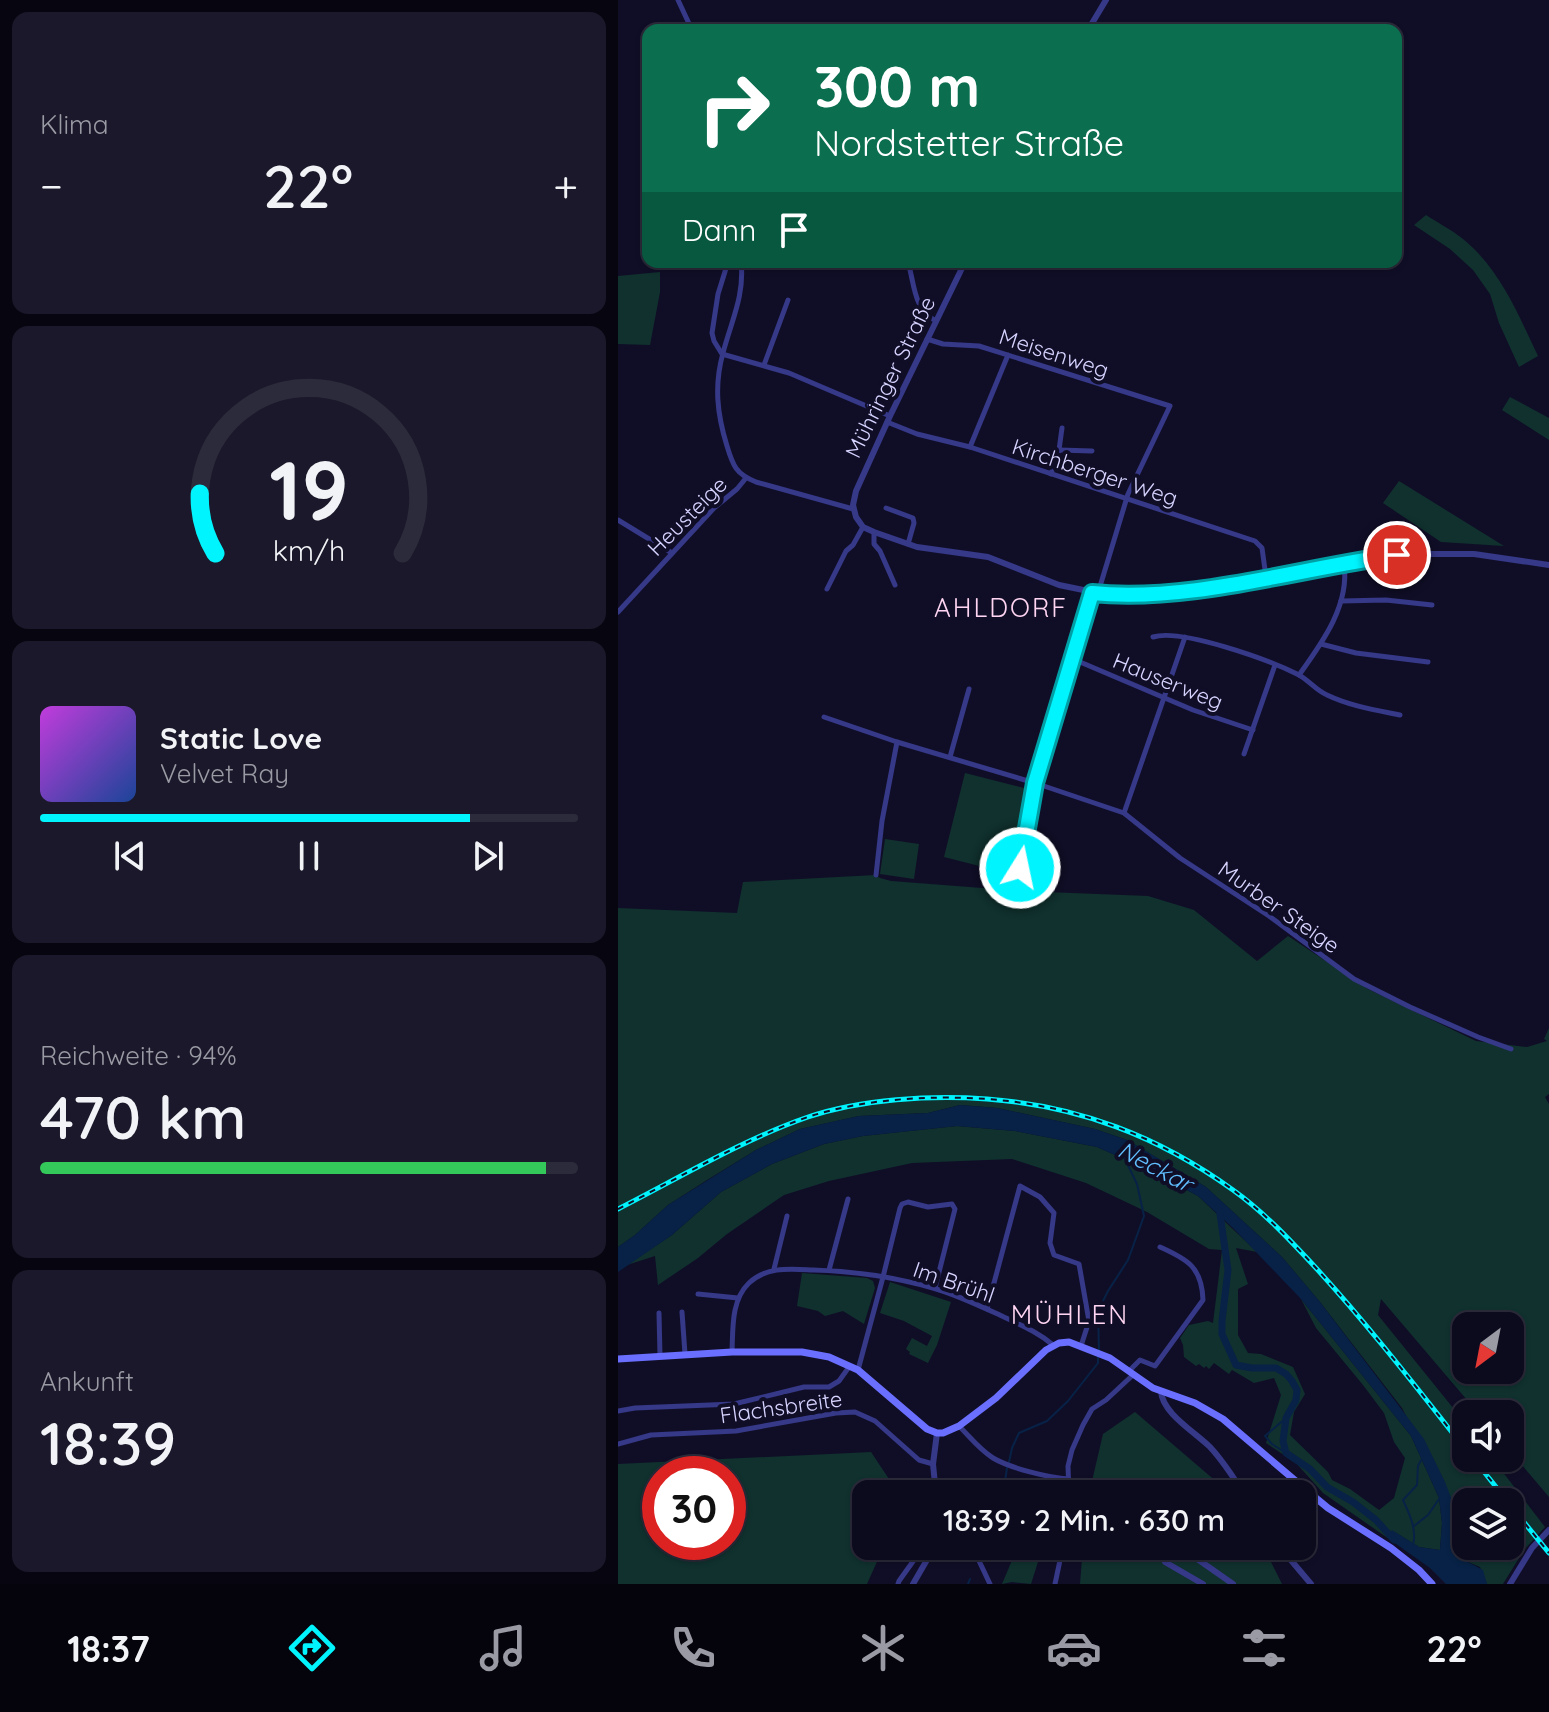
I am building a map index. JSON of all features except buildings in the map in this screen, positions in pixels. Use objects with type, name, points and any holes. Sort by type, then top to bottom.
[{"type":"main road","points":[[618,1359],[732,1352],[802,1352],[829,1357],[854,1368],[927,1429],[937,1433],[959,1426],[996,1398],[1053,1345],[1069,1342],[1107,1357],[1161,1391],[1195,1403],[1223,1419],[1328,1508],[1391,1548],[1432,1584]]},
{"type":"street","points":[[678,0],[689,24]]},
{"type":"street","points":[[1092,24],[1106,0]]},
{"type":"street","points":[[722,354],[712,333],[718,294],[726,268]]},
{"type":"street","points":[[741,268],[738,306],[722,354],[717,388],[718,415],[734,467],[746,478],[770,487],[853,509],[863,527],[874,532],[935,550],[988,557],[1059,585],[1095,593],[1169,592],[1371,558],[1426,553],[1486,555],[1549,565]]},
{"type":"street","points":[[910,268],[919,306],[936,321]]},
{"type":"street","name":"Mühringer Straße","points":[[853,509],[859,484],[888,419],[962,268]]},
{"type":"street","points":[[764,365],[788,300]]},
{"type":"street","name":"Meisenweg","points":[[927,339],[943,344],[973,345],[1170,406],[1126,499]]},
{"type":"street","name":"Kirchberger Weg","points":[[722,354],[789,373],[917,434],[970,447],[1255,541],[1262,548],[1266,577]]},
{"type":"street","points":[[970,447],[1008,355]]},
{"type":"street","points":[[1051,474],[1062,428]]},
{"type":"street","points":[[1059,450],[1092,451]]},
{"type":"street","name":"Heusteige","points":[[618,612],[746,478]]},
{"type":"street","points":[[1020,868],[1035,783],[1126,499]]},
{"type":"street","points":[[886,508],[913,518],[908,544]]},
{"type":"street","points":[[618,520],[672,553]]},
{"type":"street","points":[[827,589],[846,551],[863,527]]},
{"type":"street","points":[[874,532],[874,544],[895,585]]},
{"type":"street","points":[[1299,675],[1321,644],[1341,601],[1344,564]]},
{"type":"street","points":[[1341,601],[1382,600],[1432,605]]},
{"type":"street","points":[[1153,637],[1161,634],[1185,637],[1241,653],[1299,675],[1333,698],[1400,715]]},
{"type":"street","points":[[1124,813],[1185,637]]},
{"type":"street","points":[[1321,644],[1356,653],[1428,662]]},
{"type":"street","name":"Hauserweg","points":[[1073,659],[1164,698],[1253,730]]},
{"type":"street","points":[[1244,754],[1275,665]]},
{"type":"street","points":[[950,757],[969,689]]},
{"type":"street","name":"Murber Steige","points":[[824,717],[1124,813],[1180,858],[1269,916],[1354,979],[1425,1014],[1511,1049]]},
{"type":"street","points":[[876,875],[882,821],[897,742]]},
{"type":"street","points":[[987,1309],[1020,1186],[1040,1197],[1054,1213],[1050,1243],[1054,1255],[1079,1264],[1089,1321],[1081,1346]]},
{"type":"street","points":[[829,1270],[848,1199]]},
{"type":"street","points":[[883,1277],[902,1204],[908,1202],[928,1207],[952,1204],[955,1209],[935,1288]]},
{"type":"street","points":[[732,1352],[734,1312],[738,1298],[750,1282],[774,1269],[787,1216]]},
{"type":"street","points":[[959,1426],[994,1459],[1053,1478],[1069,1479],[1072,1450],[1092,1409],[1106,1400],[1140,1360],[1155,1366],[1203,1300],[1201,1284],[1194,1268],[1182,1257],[1160,1247]]},
{"type":"street","name":"Im Brühl","points":[[774,1269],[829,1270],[935,1288],[1030,1329],[1053,1345]]},
{"type":"street","name":"Im Brühl","points":[[854,1368],[883,1277]]},
{"type":"street","points":[[698,1294],[738,1298]]},
{"type":"street","points":[[682,1312],[685,1354]]},
{"type":"street","points":[[659,1313],[660,1356]]},
{"type":"street","name":"Flachsbreite","points":[[618,1411],[734,1404],[804,1387],[829,1387],[854,1368]]},
{"type":"street","points":[[1161,1391],[1161,1400],[1170,1411],[1210,1447],[1235,1480]]},
{"type":"street","name":"Flachsbreite","points":[[618,1444],[651,1435],[736,1431],[855,1412],[875,1421],[919,1460],[933,1464]]},
{"type":"street","points":[[935,1480],[933,1464],[937,1433]]},
{"type":"street","points":[[1510,1584],[1538,1540],[1549,1530]]},
{"type":"street","points":[[1203,1584],[1165,1562],[1165,1550],[1175,1546],[1183,1549],[1233,1584]]},
{"type":"street","points":[[898,1584],[914,1560]]},
{"type":"street","points":[[913,1584],[927,1560]]},
{"type":"street","points":[[979,1560],[990,1584]]},
{"type":"street","points":[[1055,1584],[1060,1560]]},
{"type":"street","points":[[1291,1560],[1311,1584]]},
{"type":"green space","points":[[1426,215],[1463,239],[1488,264],[1507,293],[1538,356],[1519,367],[1490,294],[1473,270],[1450,249],[1414,225]]},
{"type":"green space","points":[[660,272],[660,292],[650,345],[618,344],[618,276]]},
{"type":"green space","points":[[1510,397],[1549,418],[1549,440],[1502,410]]},
{"type":"green space","points":[[1399,481],[1504,546],[1441,542],[1383,503]]},
{"type":"green space","points":[[965,773],[1028,789],[1007,873],[944,857]]},
{"type":"green space","points":[[885,839],[919,844],[914,879],[880,874]]},
{"type":"green space","points":[[876,875],[891,881],[1021,891],[1148,896],[1194,910],[1257,961],[1288,936],[1368,989],[1476,1041],[1527,1047],[1547,1041],[1544,1039],[1549,1028],[1549,1094],[1545,1097],[1549,1104],[1549,1497],[1524,1468],[1524,1400],[1467,1400],[1453,1384],[1524,1384],[1524,1312],[1452,1312],[1452,1382],[1381,1299],[1378,1315],[1452,1407],[1452,1472],[1503,1472],[1515,1488],[1452,1488],[1452,1505],[1402,1408],[1282,1257],[1206,1187],[1127,1140],[1095,1129],[997,1108],[960,1105],[928,1113],[859,1116],[800,1129],[756,1150],[668,1205],[618,1247],[618,908],[737,913],[743,882]]},
{"type":"green space","points":[[957,1126],[1015,1131],[1097,1147],[1198,1196],[1257,1252],[1236,1248],[1248,1284],[1238,1289],[1238,1335],[1248,1353],[1261,1354],[1293,1367],[1305,1394],[1294,1412],[1290,1435],[1328,1472],[1332,1480],[1379,1510],[1394,1498],[1405,1458],[1394,1442],[1384,1413],[1316,1328],[1301,1299],[1411,1436],[1439,1498],[1442,1523],[1440,1550],[1419,1547],[1393,1531],[1389,1539],[1323,1493],[1316,1485],[1316,1480],[1311,1480],[1296,1463],[1266,1443],[1281,1395],[1274,1378],[1254,1383],[1232,1370],[1229,1374],[1214,1363],[1209,1369],[1204,1368],[1184,1357],[1180,1338],[1189,1325],[1208,1321],[1213,1323],[1222,1250],[1209,1249],[1147,1212],[1086,1183],[1012,1159],[912,1163],[829,1181],[784,1195],[658,1285],[655,1256],[627,1265],[672,1235],[721,1192],[772,1164],[824,1144],[863,1136]]},
{"type":"green space","points":[[802,1273],[873,1281],[875,1288],[864,1324],[843,1311],[825,1316],[797,1306]]},
{"type":"green space","points":[[890,1282],[951,1302],[928,1363],[909,1354],[906,1349],[912,1338],[927,1346],[932,1336],[880,1313]]},
{"type":"green space","points":[[1135,1412],[1214,1480],[1092,1480],[1103,1434]]},
{"type":"green space","points":[[871,1452],[890,1480],[852,1480],[852,1560],[878,1560],[867,1584],[618,1584],[618,1464],[642,1463],[642,1560],[746,1560],[746,1458]]},
{"type":"green space","points":[[1524,1500],[1545,1527],[1524,1550]]},
{"type":"green space","points":[[1012,1560],[1039,1560],[1031,1584],[1002,1584]]},
{"type":"green space","points":[[1082,1560],[1270,1560],[1282,1584],[1080,1584]]},
{"type":"green space","points":[[1518,1560],[1503,1584],[1487,1584],[1480,1567],[1466,1561]]},
{"type":"water","name":"Neckar","points":[[960,1105],[997,1108],[1095,1129],[1127,1140],[1206,1187],[1282,1257],[1424,1439],[1452,1500],[1452,1560],[1466,1560],[1483,1570],[1487,1584],[1446,1584],[1430,1568],[1389,1539],[1392,1530],[1419,1547],[1440,1550],[1442,1523],[1439,1498],[1411,1436],[1301,1299],[1198,1196],[1097,1147],[1015,1131],[957,1126],[863,1136],[824,1144],[772,1164],[721,1192],[672,1235],[618,1272],[618,1247],[668,1205],[756,1150],[800,1129],[859,1116],[928,1113]]},
{"type":"waterway","name":"Neckar","points":[[1099,1350],[1098,1311],[1128,1260],[1144,1216],[1137,1184],[1125,1159]]},
{"type":"waterway","points":[[1219,1207],[1228,1270],[1222,1334],[1236,1365],[1276,1368],[1286,1374],[1297,1390],[1296,1400],[1286,1418],[1283,1441],[1286,1453],[1310,1469],[1327,1487],[1376,1520],[1394,1540]]},
{"type":"waterway","points":[[1009,1462],[1019,1433],[1047,1421],[1068,1401],[1098,1363],[1098,1356]]},
{"type":"waterway","points":[[1286,1418],[1265,1436],[1286,1453]]},
{"type":"waterway","points":[[1413,1545],[1413,1528],[1403,1500],[1417,1485],[1421,1460]]},
{"type":"waterway","points":[[1005,1480],[1007,1468]]},
{"type":"waterway","points":[[1414,1526],[1428,1515],[1439,1499]]},
{"type":"waterway","points":[[968,1584],[970,1579]]},
{"type":"railway","points":[[618,1209],[760,1136],[808,1117],[851,1106],[920,1098],[987,1099],[1085,1117],[1146,1139],[1176,1154],[1256,1208],[1336,1290],[1452,1433]]},
{"type":"railway","points":[[1484,1472],[1497,1488]]},
{"type":"railway","points":[[1524,1522],[1549,1553]]},
{"type":"district","name":"AHLDORF","points":[[1001,608]]},
{"type":"district","name":"MÜHLEN","points":[[1070,1315]]},
{"type":"route","points":[[1020,868],[1035,783],[1092,593],[1148,594],[1188,590],[1397,555]]}]
